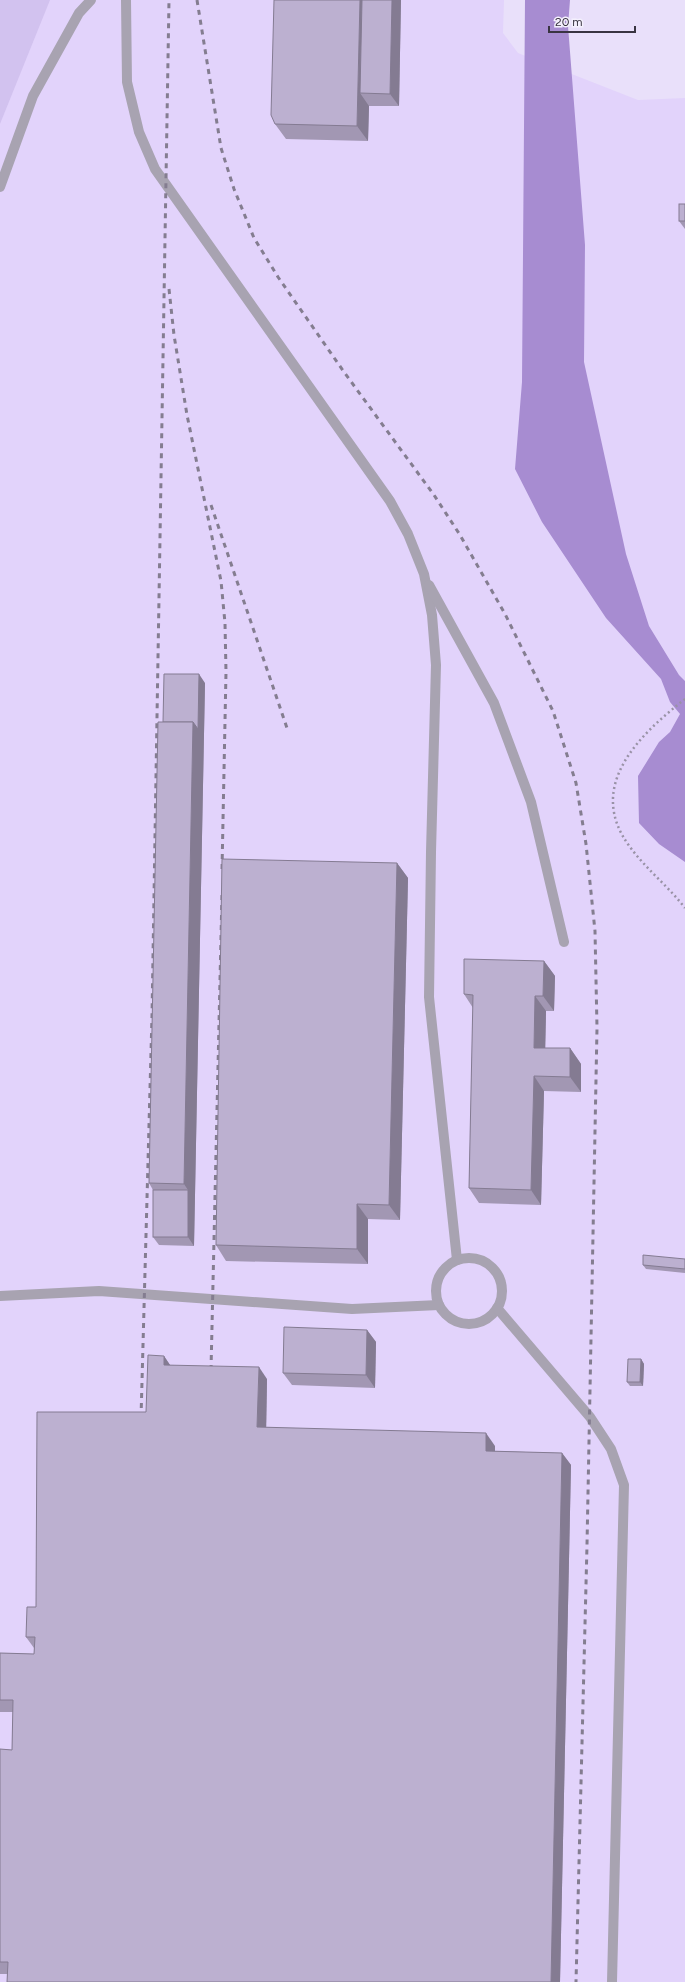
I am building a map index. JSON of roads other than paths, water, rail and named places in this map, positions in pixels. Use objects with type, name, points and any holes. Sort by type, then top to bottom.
[{"type":"lane","points":[[0,187],[33,96],[79,13],[91,0]]},
{"type":"lane","points":[[126,0],[127,82],[139,132],[155,169],[390,501],[408,534],[424,574],[494,703],[531,802],[564,942]]},
{"type":"lane","points":[[424,574],[432,615],[436,664],[429,997],[456,1260]]},
{"type":"lane","points":[[468,1257],[478,1259],[488,1264],[496,1272],[501,1284],[502,1296],[497,1308],[488,1318],[477,1323],[464,1323],[454,1320],[445,1314],[439,1305],[436,1289],[440,1274],[447,1265],[456,1260],[468,1257]]},
{"type":"lane","points":[[0,1296],[99,1291],[352,1309],[439,1305]]},
{"type":"lane","points":[[497,1308],[590,1417],[611,1450],[624,1485],[612,1982]]},
{"type":"railway","points":[[141,1418],[152,1016],[169,0]]},
{"type":"railway","points":[[197,0],[221,148],[234,189],[254,238],[278,277],[344,372],[434,495],[460,535],[505,614],[553,711],[576,783],[586,844],[595,931],[597,1028],[587,1545],[576,1982]]},
{"type":"railway","points":[[169,289],[174,335],[187,415],[221,581],[225,623],[226,672],[222,870]]},
{"type":"railway","points":[[211,505],[287,728]]},
{"type":"railway","points":[[211,1370],[222,894]]}]
